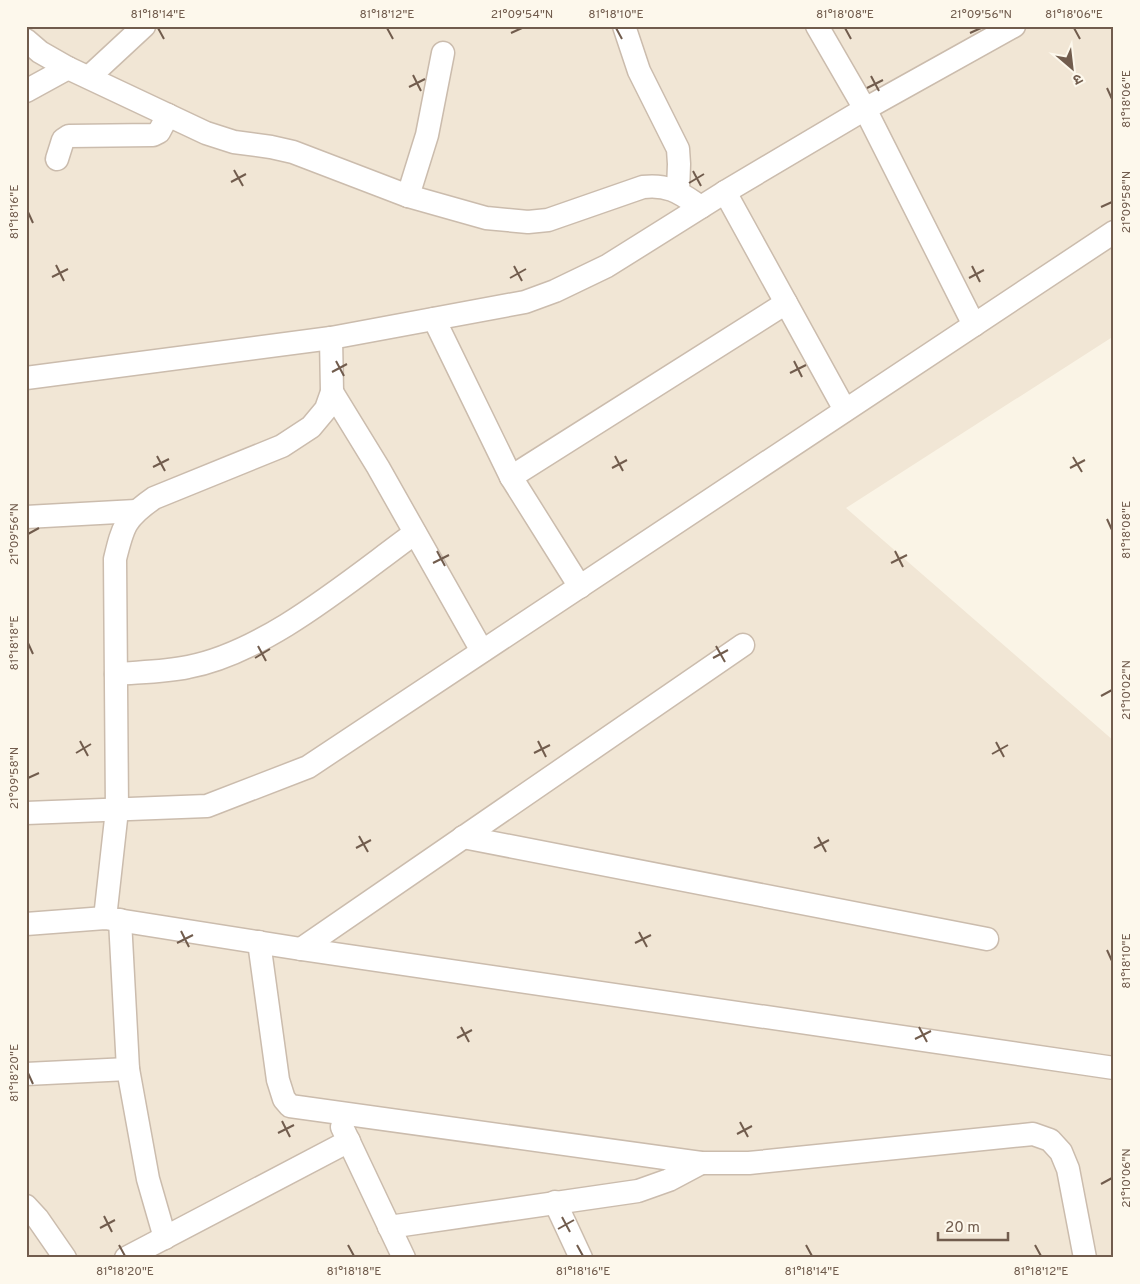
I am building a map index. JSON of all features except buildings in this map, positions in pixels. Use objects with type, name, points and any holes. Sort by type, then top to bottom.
[{"type":"street","points":[[89,77],[144,26]]},
{"type":"street","points":[[624,26],[639,71],[678,149],[678,191]]},
{"type":"street","points":[[817,26],[864,109],[974,325]]},
{"type":"street","points":[[26,378],[331,338],[525,302],[555,291],[607,266],[700,207],[864,109],[1014,26]]},
{"type":"street","points":[[26,40],[40,52],[68,68],[206,133],[234,142],[294,152],[408,196],[486,218],[528,222],[548,220],[643,187],[666,187],[678,191],[700,207]]},
{"type":"street","points":[[408,196],[427,136],[443,53]]},
{"type":"street","points":[[26,91],[68,68]]},
{"type":"street","points":[[57,158],[63,140],[69,136],[153,135],[159,132],[168,115]]},
{"type":"street","points":[[725,192],[845,410]]},
{"type":"street","points":[[26,813],[206,806],[308,766],[1114,232]]},
{"type":"street","points":[[511,477],[786,303]]},
{"type":"street","points":[[434,319],[511,477],[580,586]]},
{"type":"street","points":[[165,1238],[148,1179],[128,1069],[113,919],[117,810],[115,559],[126,522],[136,511],[154,498],[282,446],[311,427],[326,409],[332,392],[331,338]]},
{"type":"street","points":[[332,392],[378,467],[482,652]]},
{"type":"street","points":[[26,517],[136,511]]},
{"type":"street","points":[[116,674],[187,668],[222,658],[257,641],[306,612],[415,533]]},
{"type":"street","points":[[301,949],[743,645]]},
{"type":"street","points":[[464,837],[987,939]]},
{"type":"street","points":[[26,924],[113,919],[301,949],[1114,1068]]},
{"type":"street","points":[[259,942],[278,1080],[284,1099],[290,1106],[701,1163],[749,1164],[1033,1134],[1050,1140],[1061,1152],[1065,1160],[1085,1258]]},
{"type":"street","points":[[26,1074],[128,1069]]},
{"type":"street","points":[[335,1113],[404,1258]]},
{"type":"street","points":[[126,1258],[349,1142]]},
{"type":"street","points":[[389,1227],[638,1190],[668,1180],[701,1163]]},
{"type":"street","points":[[555,1202],[581,1258]]},
{"type":"street","points":[[26,1206],[38,1218],[66,1258]]},
{"type":"shaded area","points":[[26,26],[1114,26],[1114,336],[846,508],[1114,741],[1114,1258],[26,1258]]}]
